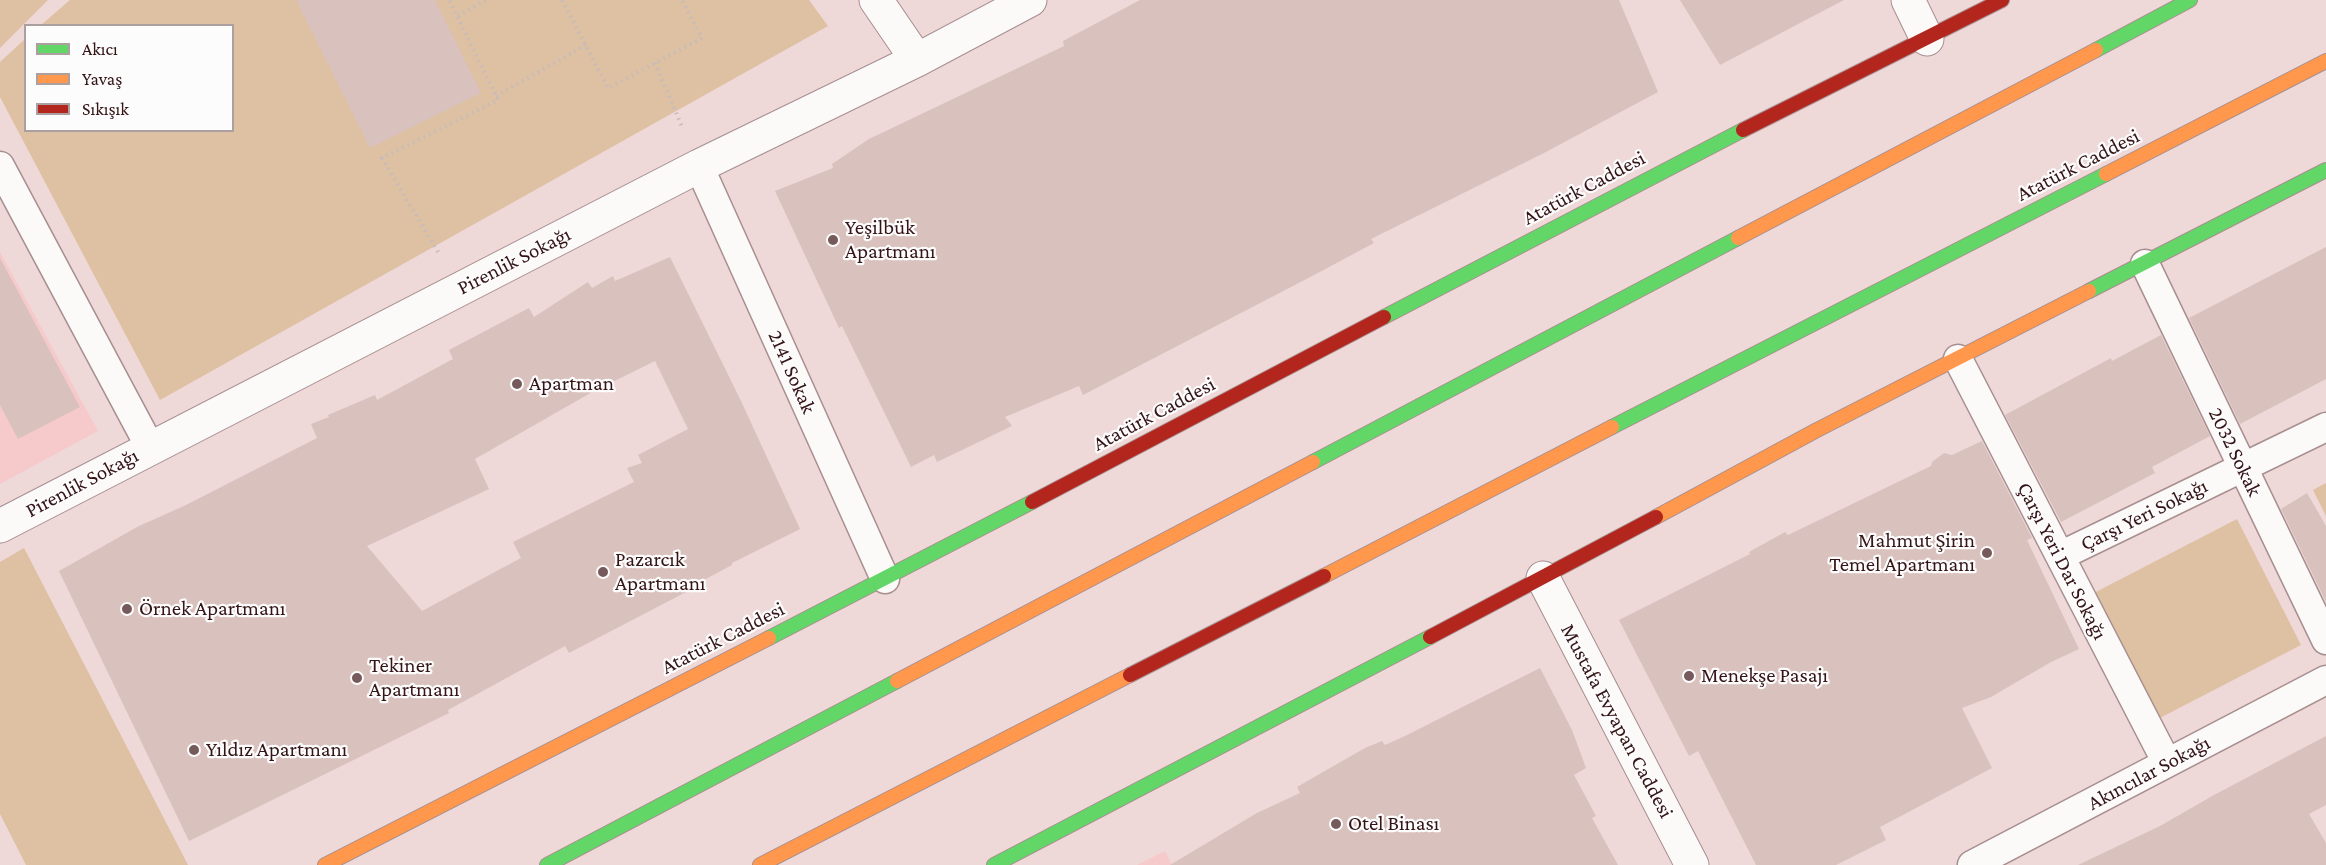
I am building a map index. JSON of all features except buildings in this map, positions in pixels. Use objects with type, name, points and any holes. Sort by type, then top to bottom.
[{"type":"main road","name":"Atatürk Caddesi","points":[[324,865],[885,579],[1698,152],[2002,0]]},
{"type":"main road","points":[[548,865],[2190,0]]},
{"type":"main road","name":"Atatürk Caddesi","points":[[760,865],[2326,61]]},
{"type":"main road","points":[[994,865],[1543,578],[1817,430],[2326,170]]},
{"type":"street","points":[[876,0],[917,60]]},
{"type":"street","name":"Pirenlik Sokağı","points":[[0,526],[699,166],[917,60],[1030,0]]},
{"type":"street","points":[[1908,0],[1927,39]]},
{"type":"street","name":"Mustafa Evyapan Caddesi","points":[[1543,578],[1692,865]]},
{"type":"lane","points":[[0,166],[150,447]]},
{"type":"lane","name":"2141 Sokak","points":[[699,166],[885,579]]},
{"type":"lane","name":"2032 Sokak","points":[[2145,264],[2326,640]]},
{"type":"lane","name":"Çarşı Yeri Dar Sokağı","points":[[1958,359],[2168,763]]},
{"type":"lane","name":"Çarşı Yeri Sokağı","points":[[2060,556],[2326,427]]},
{"type":"lane","name":"Akıncılar Sokağı","points":[[1972,865],[2326,680]]},
{"type":"path","points":[[449,0],[498,100],[382,158],[460,289]]},
{"type":"path","points":[[458,16],[486,0]]},
{"type":"path","points":[[562,0],[608,88],[702,38],[682,0]]},
{"type":"path","points":[[496,96],[586,45]]},
{"type":"path","points":[[655,63],[699,166]]},
{"type":"shaded area","points":[[0,0],[48,0],[0,48]]},
{"type":"shaded area","points":[[70,0],[809,0],[828,26],[160,400],[0,97],[0,62],[24,40],[24,132],[234,132],[234,24],[42,24]]},
{"type":"shaded area","points":[[0,252],[98,431],[0,484]]},
{"type":"shaded area","points":[[2326,483],[2326,516],[2313,490]]},
{"type":"shaded area","points":[[2237,519],[2301,645],[2154,721],[2090,595]]},
{"type":"shaded area","points":[[24,548],[188,865],[26,865],[0,814],[0,562]]},
{"type":"shaded area","points":[[1165,851],[1172,865],[1137,865]]},
{"type":"traffic: fast","points":[[2096,50],[2190,0]]},
{"type":"traffic: fast","points":[[1384,317],[1743,130]]},
{"type":"traffic: fast","points":[[2089,291],[2326,170]]},
{"type":"traffic: fast","points":[[1612,427],[2106,174]]},
{"type":"traffic: fast","points":[[1313,462],[1738,238]]},
{"type":"traffic: fast","points":[[769,638],[1032,502]]},
{"type":"traffic: fast","points":[[994,865],[1430,637]]},
{"type":"traffic: fast","points":[[547,865],[897,681]]},
{"type":"traffic: slow","points":[[1738,238],[2096,50]]},
{"type":"traffic: slow","points":[[2106,174],[2326,61]]},
{"type":"traffic: slow","points":[[1656,517],[1817,430],[2089,291]]},
{"type":"traffic: slow","points":[[1324,576],[1612,427]]},
{"type":"traffic: slow","points":[[897,681],[1313,462]]},
{"type":"traffic: slow","points":[[325,865],[769,638]]},
{"type":"traffic: slow","points":[[760,865],[1130,675]]},
{"type":"traffic: jam","points":[[1743,130],[2002,0]]},
{"type":"traffic: jam","points":[[1032,502],[1384,317]]},
{"type":"traffic: jam","points":[[1430,637],[1656,517]]},
{"type":"traffic: jam","points":[[1130,675],[1324,576]]},
{"type":"place","name":"Yeşilbük Apartmanı","points":[[833,240]]},
{"type":"place","name":"Apartman","points":[[517,384]]},
{"type":"place","name":"Mahmut Şirin Temel Apartmanı","points":[[1987,553]]},
{"type":"place","name":"Pazarcık Apartmanı","points":[[603,572]]},
{"type":"place","name":"Örnek Apartmanı","points":[[127,609]]},
{"type":"place","name":"Menekşe Pasajı","points":[[1689,676]]},
{"type":"place","name":"Tekiner Apartmanı","points":[[357,678]]},
{"type":"place","name":"Yıldız Apartmanı","points":[[194,750]]},
{"type":"place","name":"Otel Binası","points":[[1336,824]]}]
